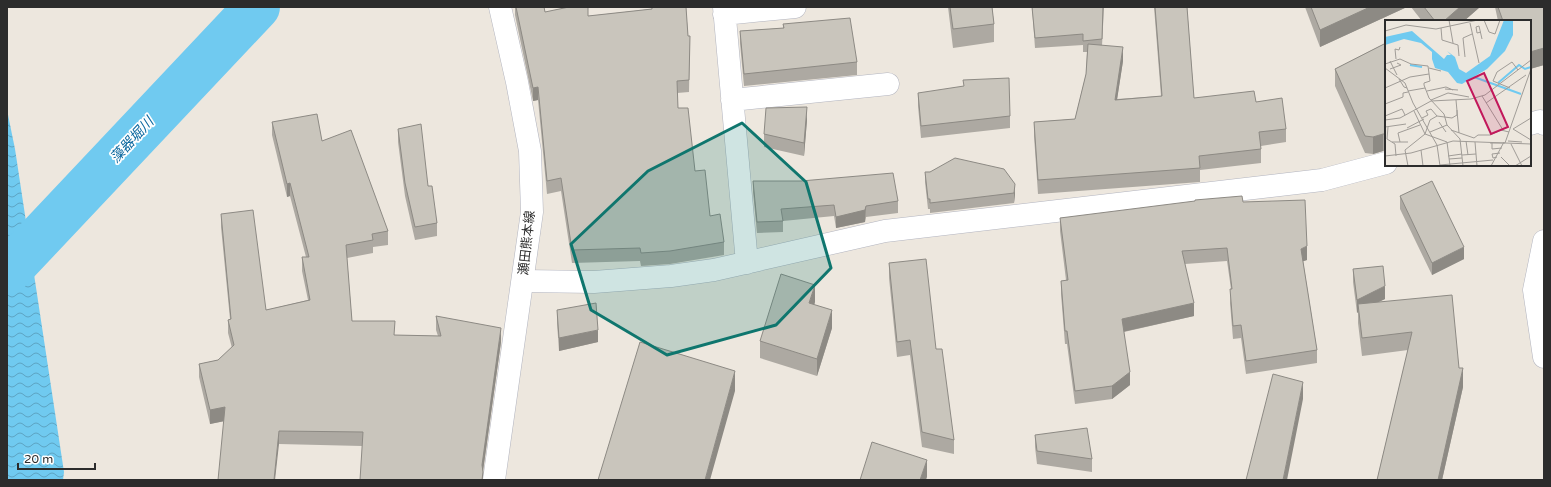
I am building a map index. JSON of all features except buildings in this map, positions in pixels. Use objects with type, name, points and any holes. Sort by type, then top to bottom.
[{"type":"street","name":"瀬田熊本線","points":[[494,480],[532,212],[530,151],[517,82],[500,7]]},
{"type":"street","points":[[747,263],[724,10],[795,7]]},
{"type":"street","points":[[732,100],[888,84]]},
{"type":"street","points":[[1531,124],[1540,121],[1544,124]]},
{"type":"street","points":[[523,281],[602,282],[714,270],[885,231],[1322,180],[1385,163]]},
{"type":"street","points":[[1544,241],[1534,290],[1544,357]]},
{"type":"highlighted area","points":[[742,123],[806,182],[831,268],[776,325],[667,355],[591,310],[571,244],[648,171]]},
{"type":"water","points":[[7,110],[15,149],[64,472],[63,480],[7,480]]},
{"type":"waterway","name":"藻器堀川","points":[[7,272],[257,7]]}]
